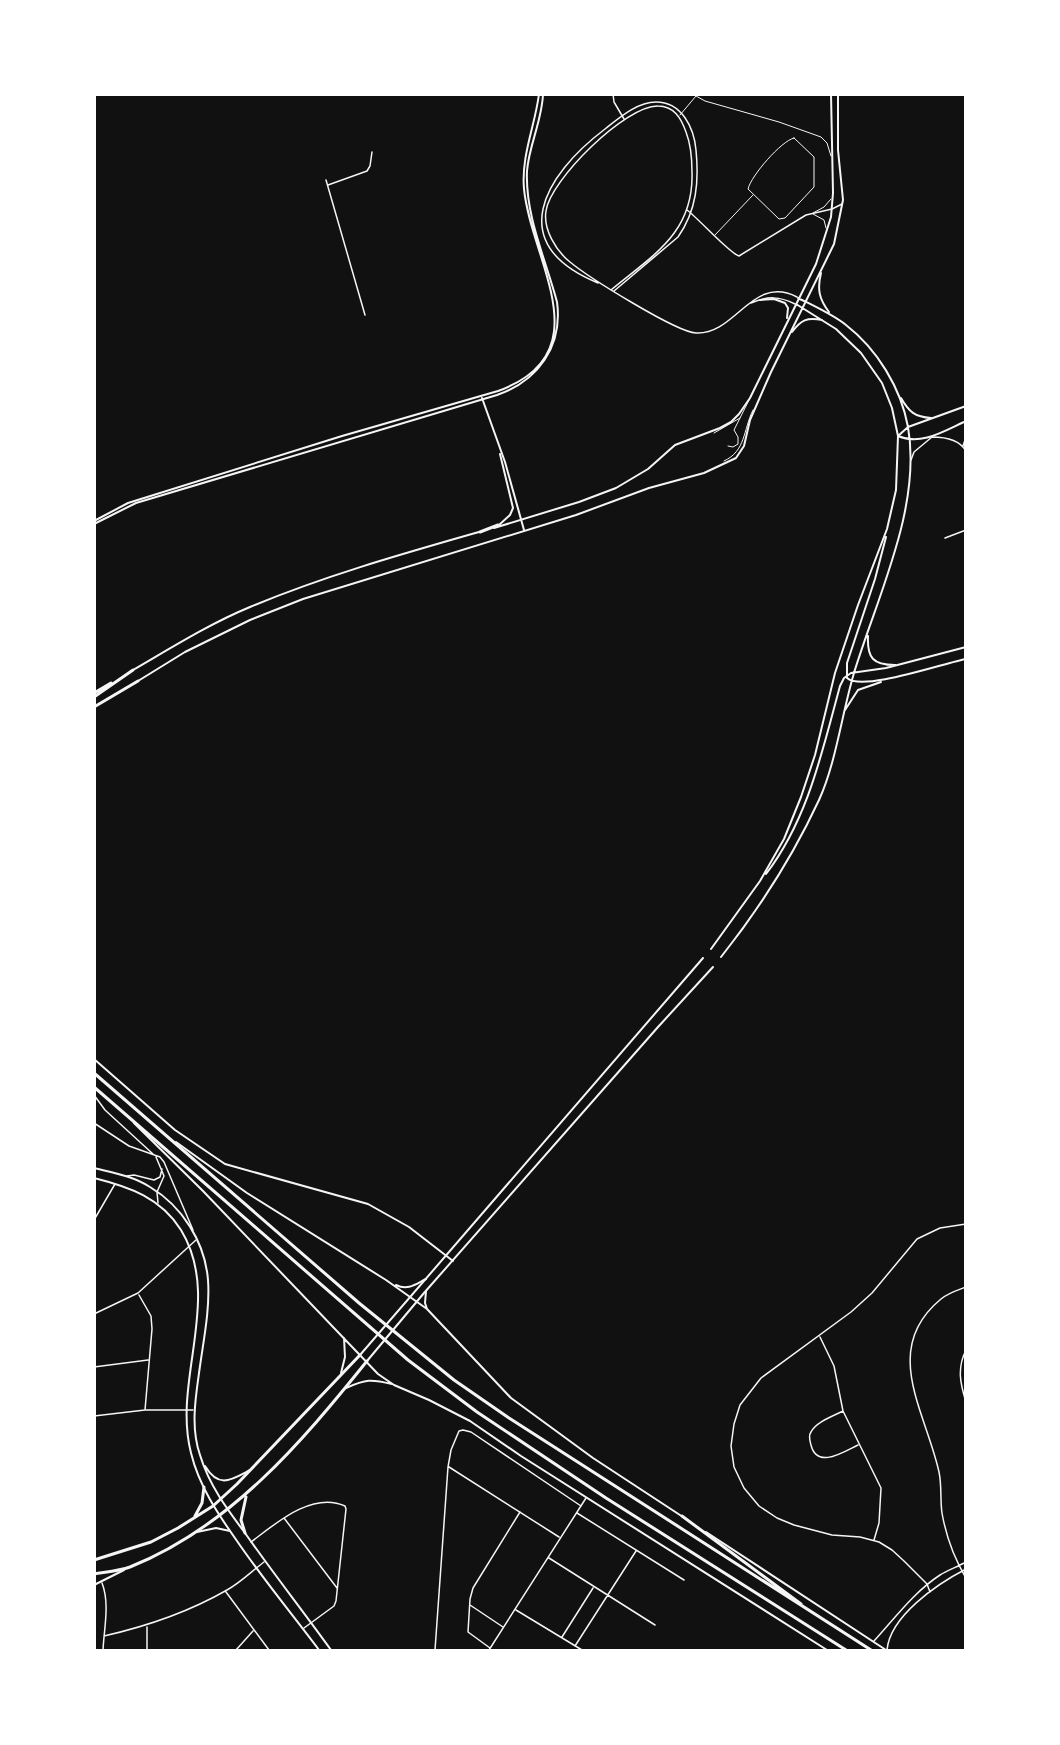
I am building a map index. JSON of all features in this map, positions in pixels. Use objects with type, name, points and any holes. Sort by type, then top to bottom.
[{"type":"main road","points":[[94,522],[136,503],[482,397],[507,392],[532,376],[552,349],[558,315],[557,302],[531,214],[527,187],[529,161],[541,112],[541,94]]},
{"type":"main road","points":[[94,695],[133,670],[248,608],[374,563],[521,520],[616,488],[648,469],[675,445],[731,422],[750,399],[816,264],[832,209],[831,94]]},
{"type":"main road","points":[[94,708],[185,652],[250,620],[303,599],[525,532],[613,503],[649,488],[705,472],[736,458],[741,453],[758,402],[834,244],[843,203],[838,150],[838,94]]},
{"type":"main road","points":[[822,267],[818,290],[820,300],[830,315]]},
{"type":"main road","points":[[798,298],[845,324],[866,342],[906,407],[915,416],[934,418]]},
{"type":"main road","points":[[760,300],[774,299],[785,303],[788,308],[786,323]]},
{"type":"main road","points":[[711,949],[778,858],[802,812],[878,570],[896,490],[898,436],[892,408],[882,383],[861,353],[826,321],[796,304]]},
{"type":"main road","points":[[787,339],[802,320],[809,318],[826,321]]},
{"type":"main road","points":[[721,957],[741,932],[803,833],[820,796],[855,672],[900,533],[910,488],[908,427],[898,394]]},
{"type":"main road","points":[[482,397],[525,532]]},
{"type":"main road","points":[[898,436],[908,427],[966,406]]},
{"type":"main road","points":[[898,436],[909,441],[932,436],[966,421]]},
{"type":"main road","points":[[480,532],[498,525],[510,515],[513,507],[501,454]]},
{"type":"main road","points":[[760,880],[784,839],[801,797],[815,755],[835,673],[887,529]]},
{"type":"main road","points":[[868,631],[868,650],[875,661],[885,665],[901,665]]},
{"type":"main road","points":[[846,676],[855,672],[901,665],[966,647]]},
{"type":"main road","points":[[843,715],[858,690],[866,685],[966,659]]},
{"type":"main road","points":[[846,676],[852,682]]},
{"type":"main road","points":[[852,682],[896,677]]},
{"type":"main road","points":[[94,1560],[151,1542],[193,1519],[221,1500],[360,1355],[703,958]]},
{"type":"main road","points":[[94,1585],[102,1583],[197,1532],[229,1510],[247,1494],[344,1390],[459,1253],[713,967]]},
{"type":"main road","points":[[94,1059],[175,1130],[225,1164],[368,1204],[409,1227],[453,1261]]},
{"type":"main road","points":[[94,1073],[358,1303],[454,1380],[519,1425],[871,1650]]},
{"type":"main road","points":[[94,1087],[408,1360],[460,1399],[634,1516],[846,1650]]},
{"type":"main road","points":[[108,1098],[203,1191],[378,1374],[394,1385]]},
{"type":"main road","points":[[168,1136],[247,1193],[428,1309],[512,1398],[593,1458],[887,1650]]},
{"type":"main road","points":[[94,1168],[127,1176],[157,1191],[186,1219],[195,1234],[208,1277],[194,1410],[195,1426],[205,1472],[221,1500],[331,1650]]},
{"type":"main road","points":[[94,1178],[142,1193],[158,1203],[177,1223],[194,1253],[199,1277],[199,1297],[186,1409],[190,1453],[213,1506],[230,1532],[319,1650]]},
{"type":"main road","points":[[386,1280],[405,1288],[426,1279]]},
{"type":"main road","points":[[426,1291],[425,1303],[428,1309]]},
{"type":"main road","points":[[341,1375],[345,1357],[344,1338]]},
{"type":"main road","points":[[344,1390],[362,1380],[375,1379],[429,1400],[470,1421],[827,1650]]},
{"type":"main road","points":[[201,1459],[210,1474],[223,1480],[234,1478],[250,1470]]},
{"type":"main road","points":[[193,1519],[202,1503],[204,1487]]},
{"type":"main road","points":[[245,1533],[241,1525],[241,1515],[247,1494]]},
{"type":"main road","points":[[682,1516],[826,1622]]},
{"type":"main road","points":[[197,1532],[216,1528],[230,1532]]},
{"type":"main road","points":[[94,1574],[128,1568]]},
{"type":"street","points":[[613,94],[614,102],[624,120]]},
{"type":"street","points":[[613,290],[673,242],[691,213],[697,186],[696,149],[688,123],[682,112],[670,104],[654,102],[642,105],[622,116],[578,152],[554,183],[542,207],[543,232],[549,246],[563,264],[580,276],[613,290],[682,330],[696,333],[717,327],[760,300],[780,297],[796,304]]},
{"type":"street","points":[[602,285],[562,254],[548,230],[546,211],[551,196],[575,162],[624,120],[654,106],[666,107],[679,116],[686,130],[691,152],[692,183],[687,210],[678,229],[663,246],[613,290]]},
{"type":"street","points":[[327,186],[367,171],[372,152]]},
{"type":"street","points":[[326,180],[365,315]]},
{"type":"street","points":[[687,210],[733,255],[739,256],[811,213],[832,209],[843,203]]},
{"type":"street","points":[[751,304],[761,294],[771,291],[783,292],[798,298]]},
{"type":"street","points":[[909,465],[914,452],[932,436],[955,441],[966,452]]},
{"type":"street","points":[[963,447],[966,437]]},
{"type":"street","points":[[945,538],[966,530]]},
{"type":"street","points":[[94,1095],[105,1110],[164,1162],[195,1234]]},
{"type":"street","points":[[94,1123],[129,1146],[155,1156],[164,1176],[157,1191],[158,1203]]},
{"type":"street","points":[[127,1176],[134,1174],[154,1180],[160,1177],[162,1168]]},
{"type":"street","points":[[94,1220],[115,1183]]},
{"type":"street","points":[[930,1592],[927,1584],[892,1550],[860,1537],[832,1536],[777,1518],[759,1506],[744,1488],[734,1467],[731,1446],[740,1405],[761,1378],[851,1312],[872,1293],[917,1239],[940,1228],[966,1224]]},
{"type":"street","points":[[94,1314],[138,1293],[197,1240]]},
{"type":"street","points":[[966,1287],[942,1298],[923,1317],[913,1334],[909,1361],[911,1383],[935,1453],[940,1476],[942,1512],[947,1538],[966,1578]]},
{"type":"street","points":[[138,1293],[151,1316],[145,1410]]},
{"type":"street","points":[[819,1336],[834,1366],[843,1411],[881,1488],[879,1523],[873,1541]]},
{"type":"street","points":[[966,1350],[959,1374],[966,1402]]},
{"type":"street","points":[[94,1367],[149,1360]]},
{"type":"street","points":[[94,1416],[145,1410],[194,1410]]},
{"type":"street","points":[[843,1411],[817,1425],[811,1431],[809,1436],[813,1452],[821,1458],[831,1458],[859,1444]]},
{"type":"street","points":[[435,1650],[448,1467],[459,1431],[466,1430],[581,1506]]},
{"type":"street","points":[[448,1467],[561,1538]]},
{"type":"street","points":[[520,1512],[473,1588],[468,1632],[490,1649],[586,1497]]},
{"type":"street","points":[[251,1542],[284,1517],[312,1504],[327,1503],[345,1506],[338,1588],[334,1606],[303,1629]]},
{"type":"street","points":[[577,1513],[684,1580]]},
{"type":"street","points":[[284,1517],[338,1588]]},
{"type":"street","points":[[575,1646],[636,1550]]},
{"type":"street","points":[[548,1558],[655,1625]]},
{"type":"street","points":[[104,1635],[166,1620],[226,1591],[265,1562]]},
{"type":"street","points":[[873,1642],[899,1611],[927,1584],[966,1562]]},
{"type":"street","points":[[887,1650],[890,1635],[899,1622],[930,1592],[966,1569]]},
{"type":"street","points":[[102,1583],[106,1602],[103,1650]]},
{"type":"street","points":[[561,1638],[594,1588]]},
{"type":"street","points":[[226,1591],[269,1650]]},
{"type":"street","points":[[470,1605],[504,1628]]},
{"type":"street","points":[[515,1609],[582,1650]]},
{"type":"street","points":[[147,1626],[147,1650]]},
{"type":"street","points":[[236,1650],[254,1630]]},
{"type":"lane","points":[[679,116],[696,96],[705,101],[779,122],[821,137],[827,143],[832,159]]},
{"type":"lane","points":[[794,138],[814,157],[814,187],[785,218],[779,219],[753,195],[748,189],[752,178],[784,143],[794,138]]},
{"type":"lane","points":[[715,235],[753,195]]},
{"type":"lane","points":[[811,213],[824,207],[833,196]]},
{"type":"lane","points":[[811,213],[824,220],[826,231]]},
{"type":"lane","points":[[728,446],[733,447],[738,444],[738,437],[734,430],[750,399]]},
{"type":"lane","points":[[724,461],[735,455],[742,445],[747,423],[758,402]]},
{"type":"lane","points":[[714,433],[742,417]]}]
